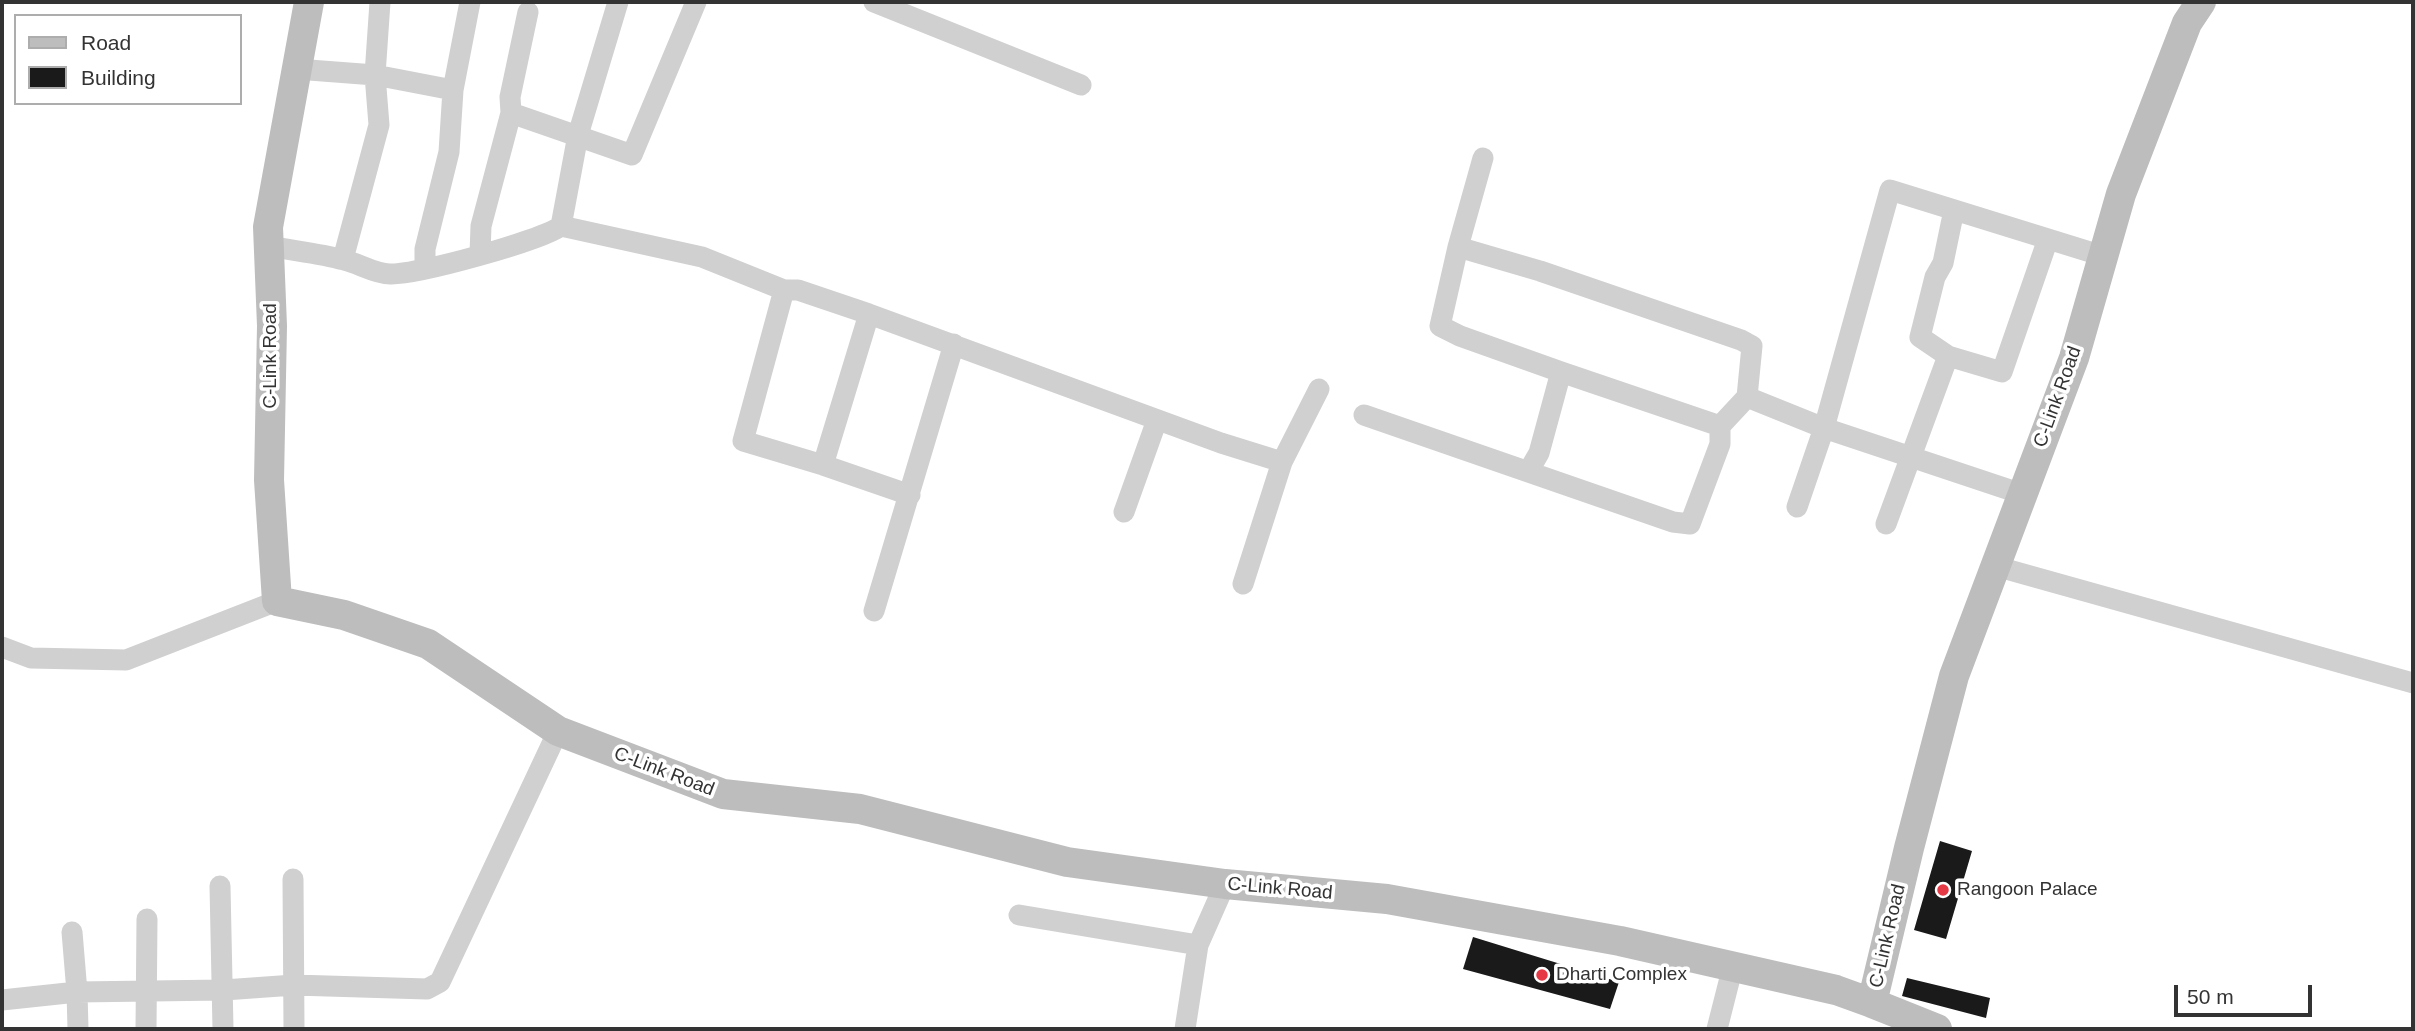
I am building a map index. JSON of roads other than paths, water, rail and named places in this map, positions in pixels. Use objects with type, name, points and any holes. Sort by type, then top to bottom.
[{"type":"street","name":"C-Link Road","points":[[309,2],[268,227],[272,326],[269,480],[277,601],[344,615],[428,645],[558,731],[723,794],[860,809],[1066,862],[1225,884],[1387,899],[1620,941],[1836,990],[1872,1003],[1954,676],[2074,358],[2121,194],[2187,23],[2201,2]]},
{"type":"street","points":[[343,259],[379,125],[375,75],[380,2]]},
{"type":"street","points":[[425,268],[425,249],[449,152],[453,90],[470,2]]},
{"type":"street","points":[[561,226],[578,135],[618,2]]},
{"type":"street","points":[[511,113],[632,155],[696,2]]},
{"type":"street","points":[[874,2],[1081,85]]},
{"type":"street","points":[[480,254],[481,226],[511,113],[510,97],[528,12]]},
{"type":"street","points":[[296,69],[375,75],[453,90]]},
{"type":"street","points":[[1483,158],[1458,247],[1440,326],[1560,372],[1720,426]]},
{"type":"street","points":[[1797,507],[1824,428],[1890,190],[2103,256]]},
{"type":"street","points":[[1954,210],[1943,262],[1935,277],[1920,337],[1948,356],[2002,372],[2048,239]]},
{"type":"street","points":[[269,246],[343,259],[389,274],[480,254],[550,233],[561,226],[702,257],[784,290],[798,290],[869,314],[1157,420],[1282,462]]},
{"type":"street","points":[[1364,415],[1673,522],[1690,524],[1720,444],[1720,426],[1747,397],[1752,346],[1540,271],[1458,247]]},
{"type":"street","points":[[784,290],[743,441],[910,495]]},
{"type":"street","points":[[823,465],[869,314]]},
{"type":"street","points":[[874,611],[954,344]]},
{"type":"street","points":[[1886,524],[1948,356]]},
{"type":"street","points":[[1528,472],[1539,453],[1560,372]]},
{"type":"street","points":[[1244,584],[1282,462],[1319,389]]},
{"type":"street","points":[[1747,397],[1824,428],[2022,494]]},
{"type":"street","points":[[1124,512],[1157,420]]},
{"type":"street","points":[[1995,566],[2413,683]]},
{"type":"street","points":[[2,647],[31,658],[126,660],[277,601]]},
{"type":"street","points":[[2,1000],[77,992],[224,990],[294,985],[428,989],[440,982],[558,731]]},
{"type":"street","points":[[293,879],[294,1029]]},
{"type":"street","points":[[1185,1029],[1198,945],[1225,884]]},
{"type":"street","points":[[220,886],[223,1029]]},
{"type":"street","points":[[1019,915],[1198,945]]},
{"type":"street","points":[[146,1029],[147,919]]},
{"type":"street","points":[[72,932],[78,1029]]},
{"type":"street","points":[[1717,1029],[1733,966]]},
{"type":"street","points":[[1872,1003],[1937,1029]]},
{"type":"place","name":"Rangoon Palace","points":[[1943,890]]},
{"type":"place","name":"Dharti Complex","points":[[1542,975]]}]
